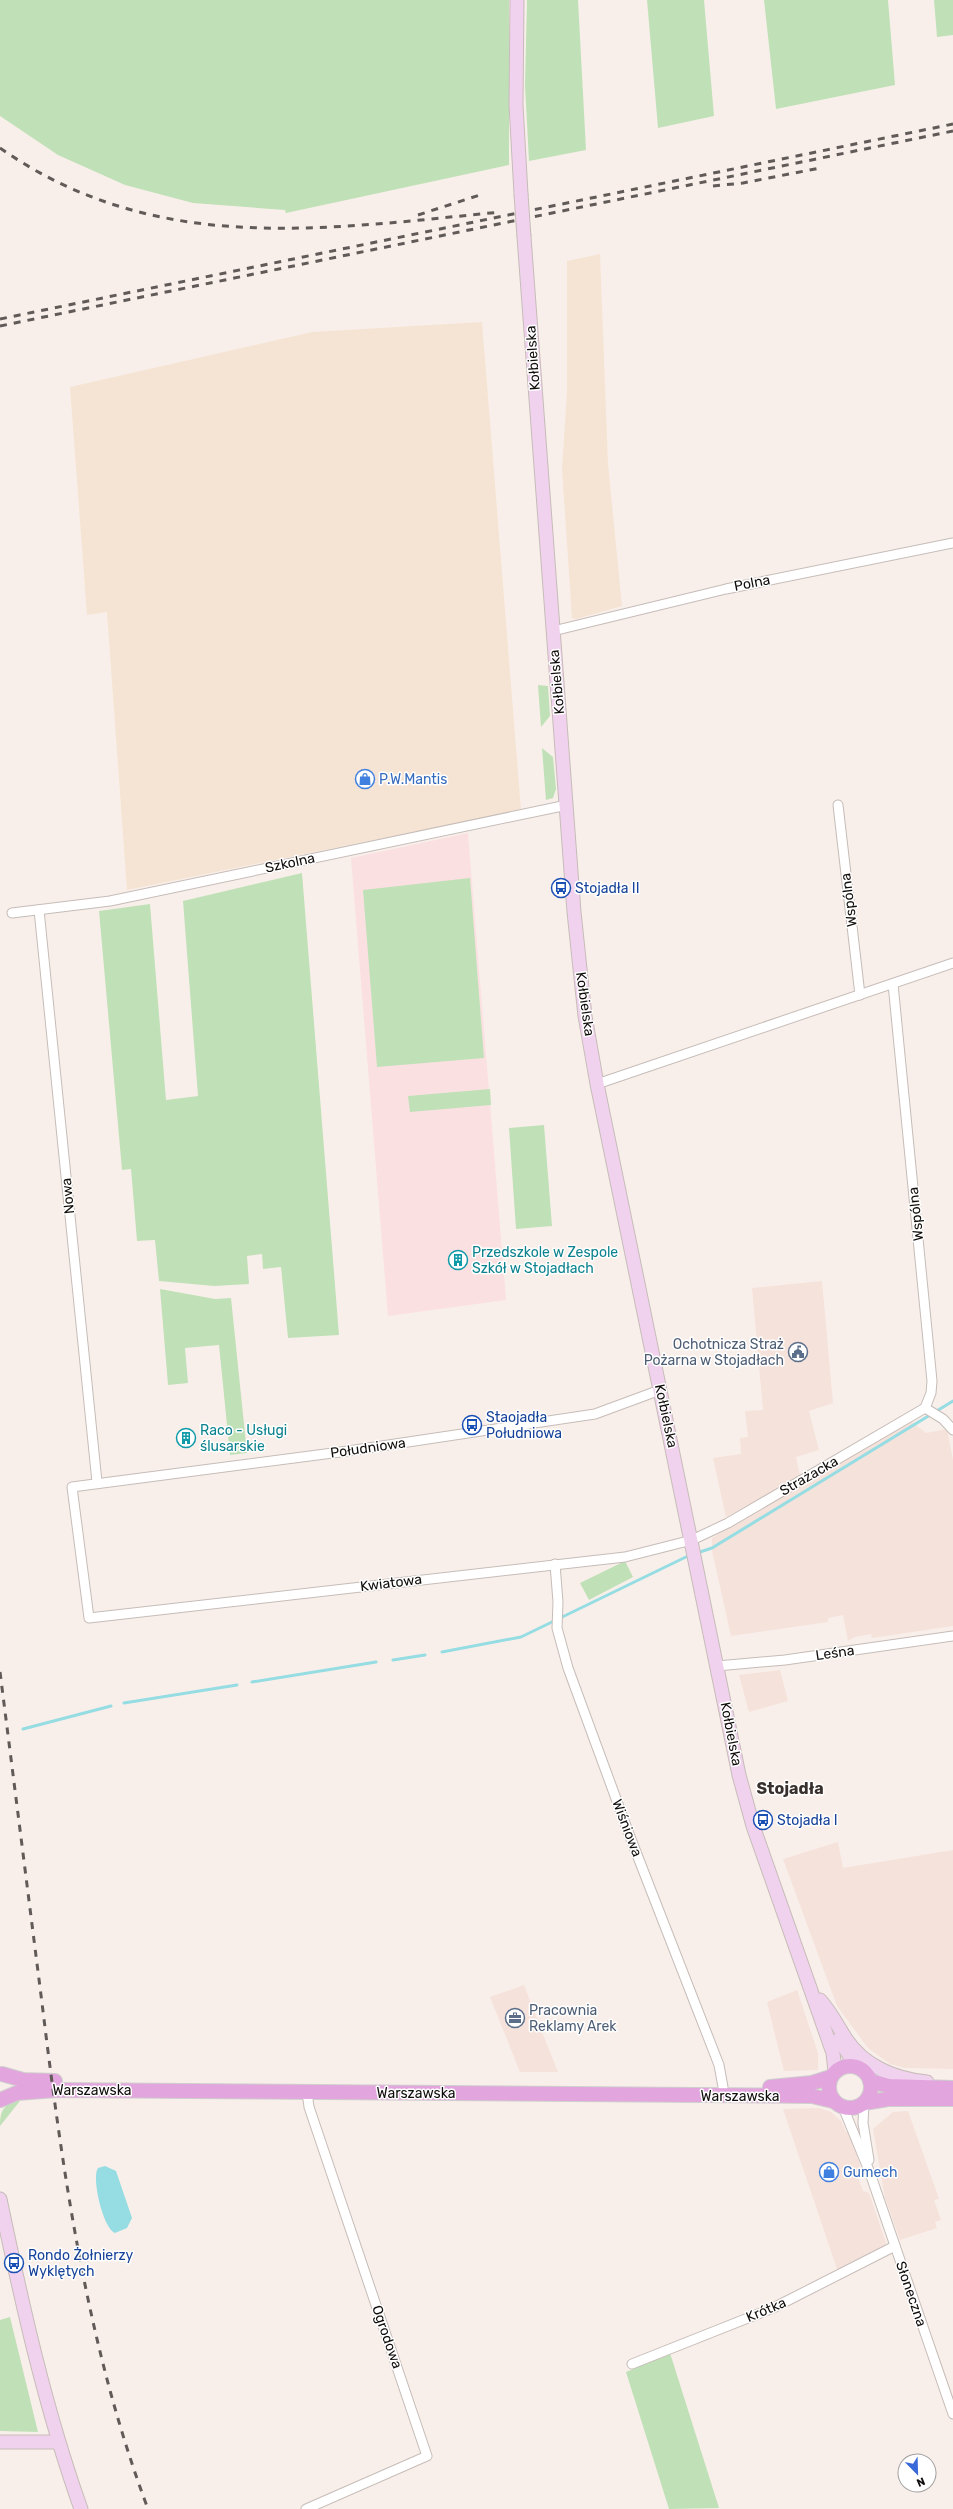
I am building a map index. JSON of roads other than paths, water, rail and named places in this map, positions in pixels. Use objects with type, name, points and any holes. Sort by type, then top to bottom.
[{"type":"main road","points":[[864,2103],[870,2094],[870,2081],[865,2072],[856,2066],[844,2066],[833,2075],[829,2092],[838,2104],[850,2109],[864,2103],[888,2099],[953,2098]]},
{"type":"main road","name":"Warszawska","points":[[1,2072],[16,2079],[44,2081],[723,2087],[785,2087],[812,2084],[833,2075]]},
{"type":"main road","points":[[0,2100],[5,2086],[1,2072]]},
{"type":"main road","points":[[870,2081],[889,2086],[953,2088]]},
{"type":"main road","name":"Warszawska","points":[[0,2100],[17,2093],[41,2090],[812,2096],[838,2104]]},
{"type":"street","name":"Kołbielska","points":[[516,0],[516,105],[521,194],[553,632],[577,950],[597,1084],[718,1666],[736,1762],[749,1814],[833,2053],[833,2075]]},
{"type":"street","name":"Polna","points":[[553,632],[726,589],[953,543]]},
{"type":"street","name":"Szkolna","points":[[12,913],[110,901],[567,805]]},
{"type":"street","name":"Wspólna","points":[[838,805],[860,995]]},
{"type":"street","name":"Nowa","points":[[39,910],[97,1482]]},
{"type":"street","points":[[597,1084],[953,964]]},
{"type":"street","name":"Wspólna","points":[[893,984],[932,1381],[931,1393],[926,1409]]},
{"type":"street","name":"Południowa","points":[[89,1618],[72,1487],[97,1482],[348,1451],[595,1414],[660,1390]]},
{"type":"street","points":[[926,1409],[950,1425],[953,1430]]},
{"type":"street","name":"Strażacka","points":[[693,1548],[728,1523],[926,1409]]},
{"type":"street","name":"Kwiatowa","points":[[89,1618],[693,1548]]},
{"type":"street","name":"Wiśniowa","points":[[555,1564],[558,1602],[557,1628],[590,1731],[719,2065],[723,2087]]},
{"type":"street","name":"Leśna","points":[[718,1666],[785,1660],[953,1636]]},
{"type":"street","name":"Kołbielska","points":[[810,1984],[820,2000],[843,2048],[856,2066]]},
{"type":"street","points":[[820,2000],[830,2011],[851,2045],[874,2066],[899,2077],[913,2080],[953,2083]]},
{"type":"street","name":"Ogrodowa","points":[[306,2509],[427,2456],[309,2107],[308,2092]]},
{"type":"street","name":"Słoneczna","points":[[864,2103],[863,2123],[870,2173]]},
{"type":"street","name":"Słoneczna","points":[[838,2104],[870,2173],[953,2414]]},
{"type":"street","points":[[0,2199],[32,2348],[57,2442],[81,2509]]},
{"type":"street","name":"Krótka","points":[[632,2364],[774,2308],[895,2246]]},
{"type":"street","points":[[0,2442],[57,2442]]},
{"type":"water","points":[[105,2166],[116,2171],[132,2218],[127,2228],[115,2233],[106,2222],[97,2191],[96,2173],[98,2168]]},
{"type":"waterway","points":[[697,1553],[712,1548],[953,1401]]},
{"type":"waterway","points":[[442,1652],[521,1637],[690,1555]]},
{"type":"waterway","points":[[393,1660],[425,1655]]},
{"type":"waterway","points":[[252,1682],[376,1662]]},
{"type":"waterway","points":[[124,1703],[237,1685]]},
{"type":"waterway","points":[[23,1729],[111,1706]]},
{"type":"railway","points":[[0,319],[953,124]]},
{"type":"railway","points":[[0,326],[953,131]]},
{"type":"railway","points":[[0,148],[59,183],[119,206],[180,221],[243,227],[306,228],[435,219],[501,212]]},
{"type":"railway","points":[[713,186],[743,183],[820,168]]},
{"type":"railway","points":[[418,215],[483,194]]},
{"type":"railway","points":[[0,1672],[50,2067],[80,2259],[93,2323],[109,2385],[127,2448],[148,2509]]},
{"type":"place","name":"P.W.Mantis","points":[[365,779]]},
{"type":"place","name":"Stojadła II","points":[[561,888]]},
{"type":"place","name":"Przedszkole w Zespole Szkół w Stojadłach","points":[[458,1260]]},
{"type":"place","name":"Ochotnicza Straż Pożarna w Stojadłach","points":[[798,1352]]},
{"type":"place","name":"Staojadła Południowa","points":[[472,1425]]},
{"type":"place","name":"Raco - Usługi ślusarskie","points":[[186,1438]]},
{"type":"place","name":"Stojadła I","points":[[763,1820]]},
{"type":"place","name":"Pracownia Reklamy Arek","points":[[515,2018]]},
{"type":"place","name":"Gumech","points":[[829,2172]]},
{"type":"place","name":"Rondo Żołnierzy Wyklętych","points":[[14,2263]]},
{"type":"district","name":"Stojadła","points":[[790,1788]]}]
